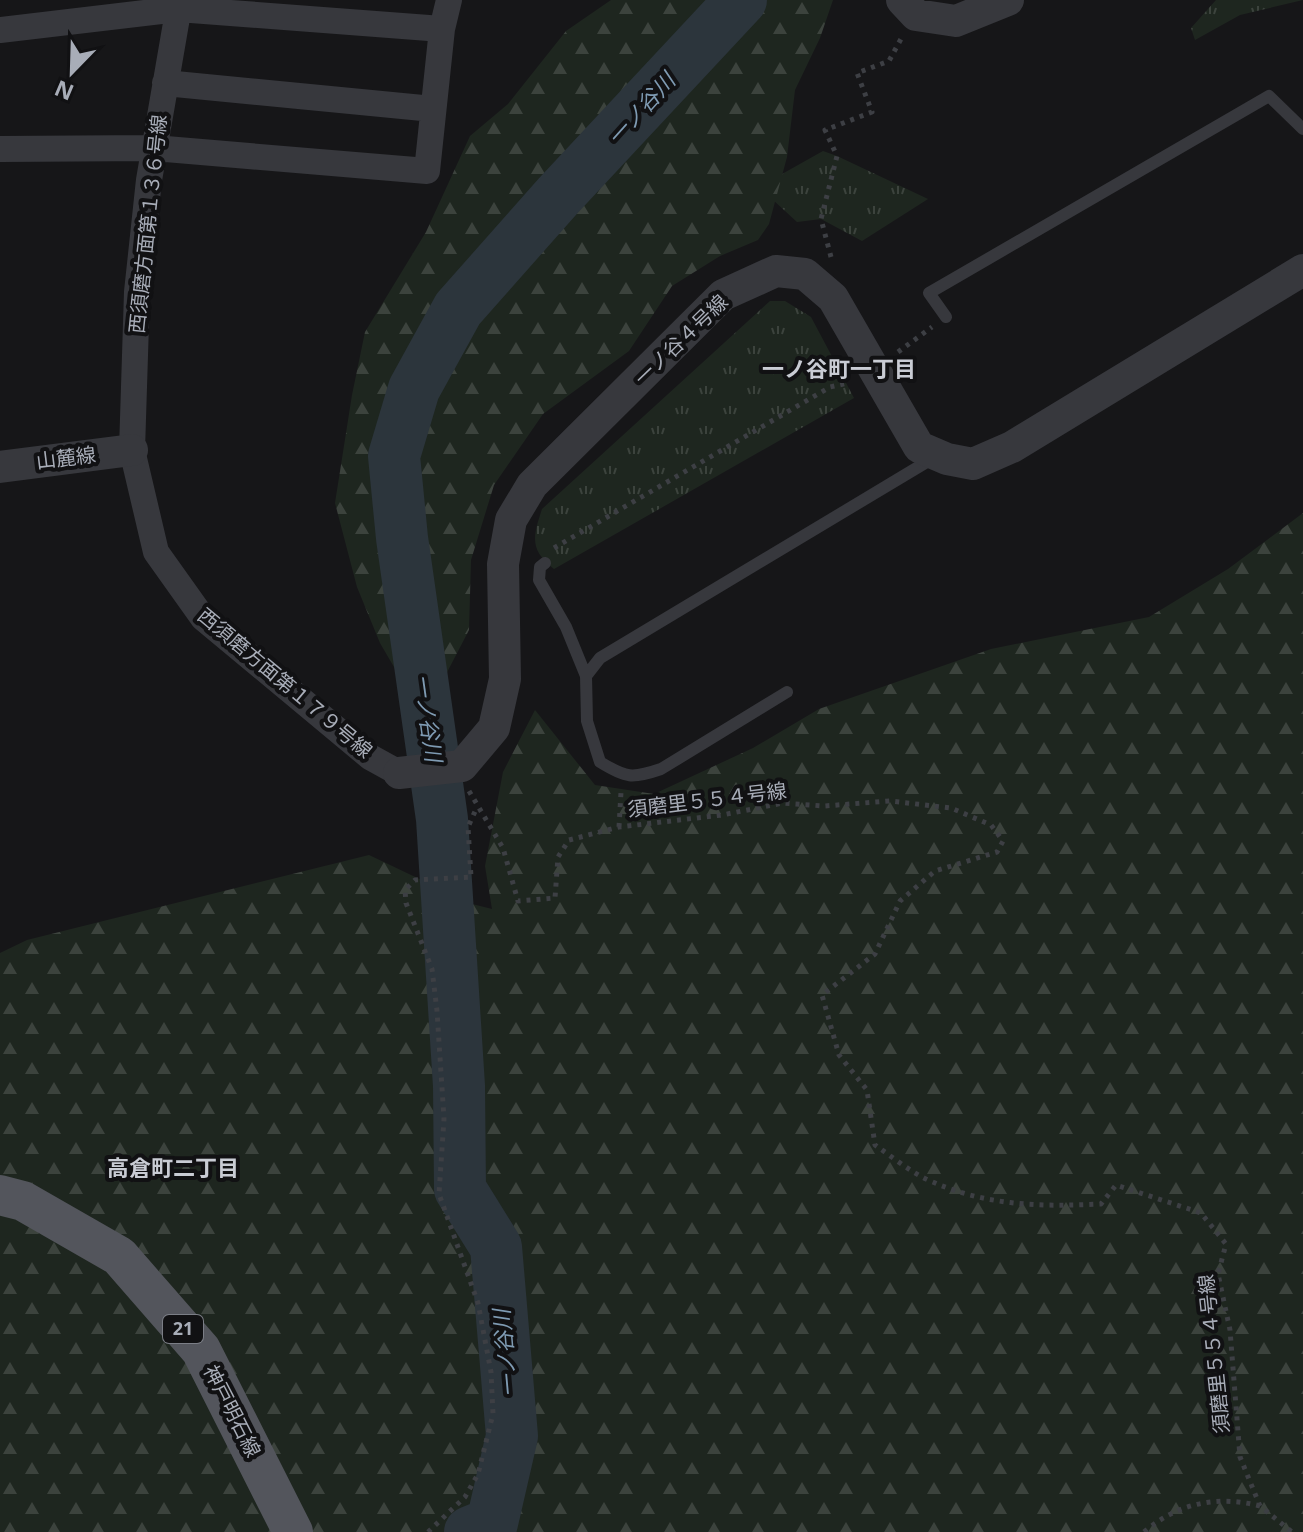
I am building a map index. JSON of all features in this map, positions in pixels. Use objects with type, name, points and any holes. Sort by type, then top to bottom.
[{"type":"main road","name":"神戸明石線","points":[[0,1195],[23,1201],[119,1256],[201,1350],[293,1532]]},
{"type":"street","points":[[0,149],[154,148],[427,171],[442,29],[449,0]]},
{"type":"street","points":[[902,0],[916,15],[956,21],[1008,0]]},
{"type":"street","points":[[0,30],[179,4],[442,29]]},
{"type":"street","name":"西須磨方面第１３６号線","points":[[132,450],[137,292],[154,148],[179,4]]},
{"type":"street","points":[[165,83],[433,109]]},
{"type":"street","name":"一ノ谷４号線","points":[[464,776],[494,728],[505,679],[503,564],[511,520],[532,485],[723,295],[776,271],[805,274],[833,298],[919,447],[973,464],[1012,447],[1303,270]]},
{"type":"street","name":"山麓線","points":[[0,467],[132,450]]},
{"type":"street","name":"西須磨方面第１７９号線","points":[[132,450],[156,552],[203,618],[370,757],[399,773]]},
{"type":"street","points":[[399,773],[464,776]]},
{"type":"lane","points":[[946,317],[929,293],[1269,96],[1303,129]]},
{"type":"lane","points":[[586,676],[600,658],[938,455]]},
{"type":"lane","points":[[545,563],[540,567],[539,580],[566,627],[586,676],[587,721],[600,762],[623,776],[639,777],[661,769],[787,692]]},
{"type":"path","points":[[832,261],[821,219],[837,156],[825,130],[872,112],[857,73],[889,61],[903,36]]},
{"type":"path","points":[[892,356],[946,317]]},
{"type":"path","points":[[545,563],[552,549],[579,533],[830,387],[856,380]]},
{"type":"path","name":"須磨里５５４号線","points":[[464,776],[503,848],[518,901],[555,898],[558,857],[569,840],[619,827],[722,815],[783,803],[824,806],[890,801],[951,808],[991,825],[1003,841],[997,852],[935,871],[900,901],[875,954],[822,995],[839,1055],[867,1090],[875,1145],[924,1178],[979,1199],[1045,1207],[1101,1204],[1116,1185],[1201,1213],[1226,1244],[1218,1274],[1230,1330],[1240,1457],[1260,1506],[1292,1532]]},
{"type":"path","points":[[619,827],[623,776]]},
{"type":"path","points":[[428,1532],[465,1497],[478,1474],[493,1414],[491,1372],[478,1303],[439,1194],[444,1119],[437,1011],[432,969],[406,903],[405,890],[415,880],[471,877],[468,827],[478,806]]},
{"type":"path","points":[[1144,1532],[1162,1516],[1197,1503],[1236,1500],[1260,1506]]},
{"type":"green space","points":[[611,0],[833,0],[820,38],[795,90],[787,157],[769,224],[758,240],[720,256],[672,286],[629,351],[543,414],[494,485],[471,560],[469,630],[442,682],[401,679],[380,643],[357,587],[335,503],[365,332],[426,232],[470,136],[508,104],[566,31]]},
{"type":"green space","points":[[1216,0],[1303,0],[1240,15],[1195,40],[1191,28]]},
{"type":"green space","points":[[823,151],[928,199],[862,241],[821,219],[797,222],[759,187]]},
{"type":"green space","points":[[770,301],[785,301],[811,317],[854,398],[554,569],[540,555],[535,542],[542,509]]},
{"type":"green space","points":[[1303,513],[1303,1532],[0,1532],[0,953],[27,940],[369,855],[472,904],[492,909],[485,866],[503,772],[535,710],[595,785],[654,794],[753,748],[819,709],[991,649],[1149,617],[1228,569]]},
{"type":"waterway","name":"一ノ谷川","points":[[470,1532],[492,1523],[512,1436],[496,1247],[460,1189],[459,1086],[442,819],[402,538],[394,456],[414,389],[458,309],[558,196],[741,0]]},
{"type":"waterway","points":[[492,1523],[492,1532]]},
{"type":"district","name":"一ノ谷町一丁目","points":[[839,369]]},
{"type":"district","name":"高倉町二丁目","points":[[173,1168]]}]
